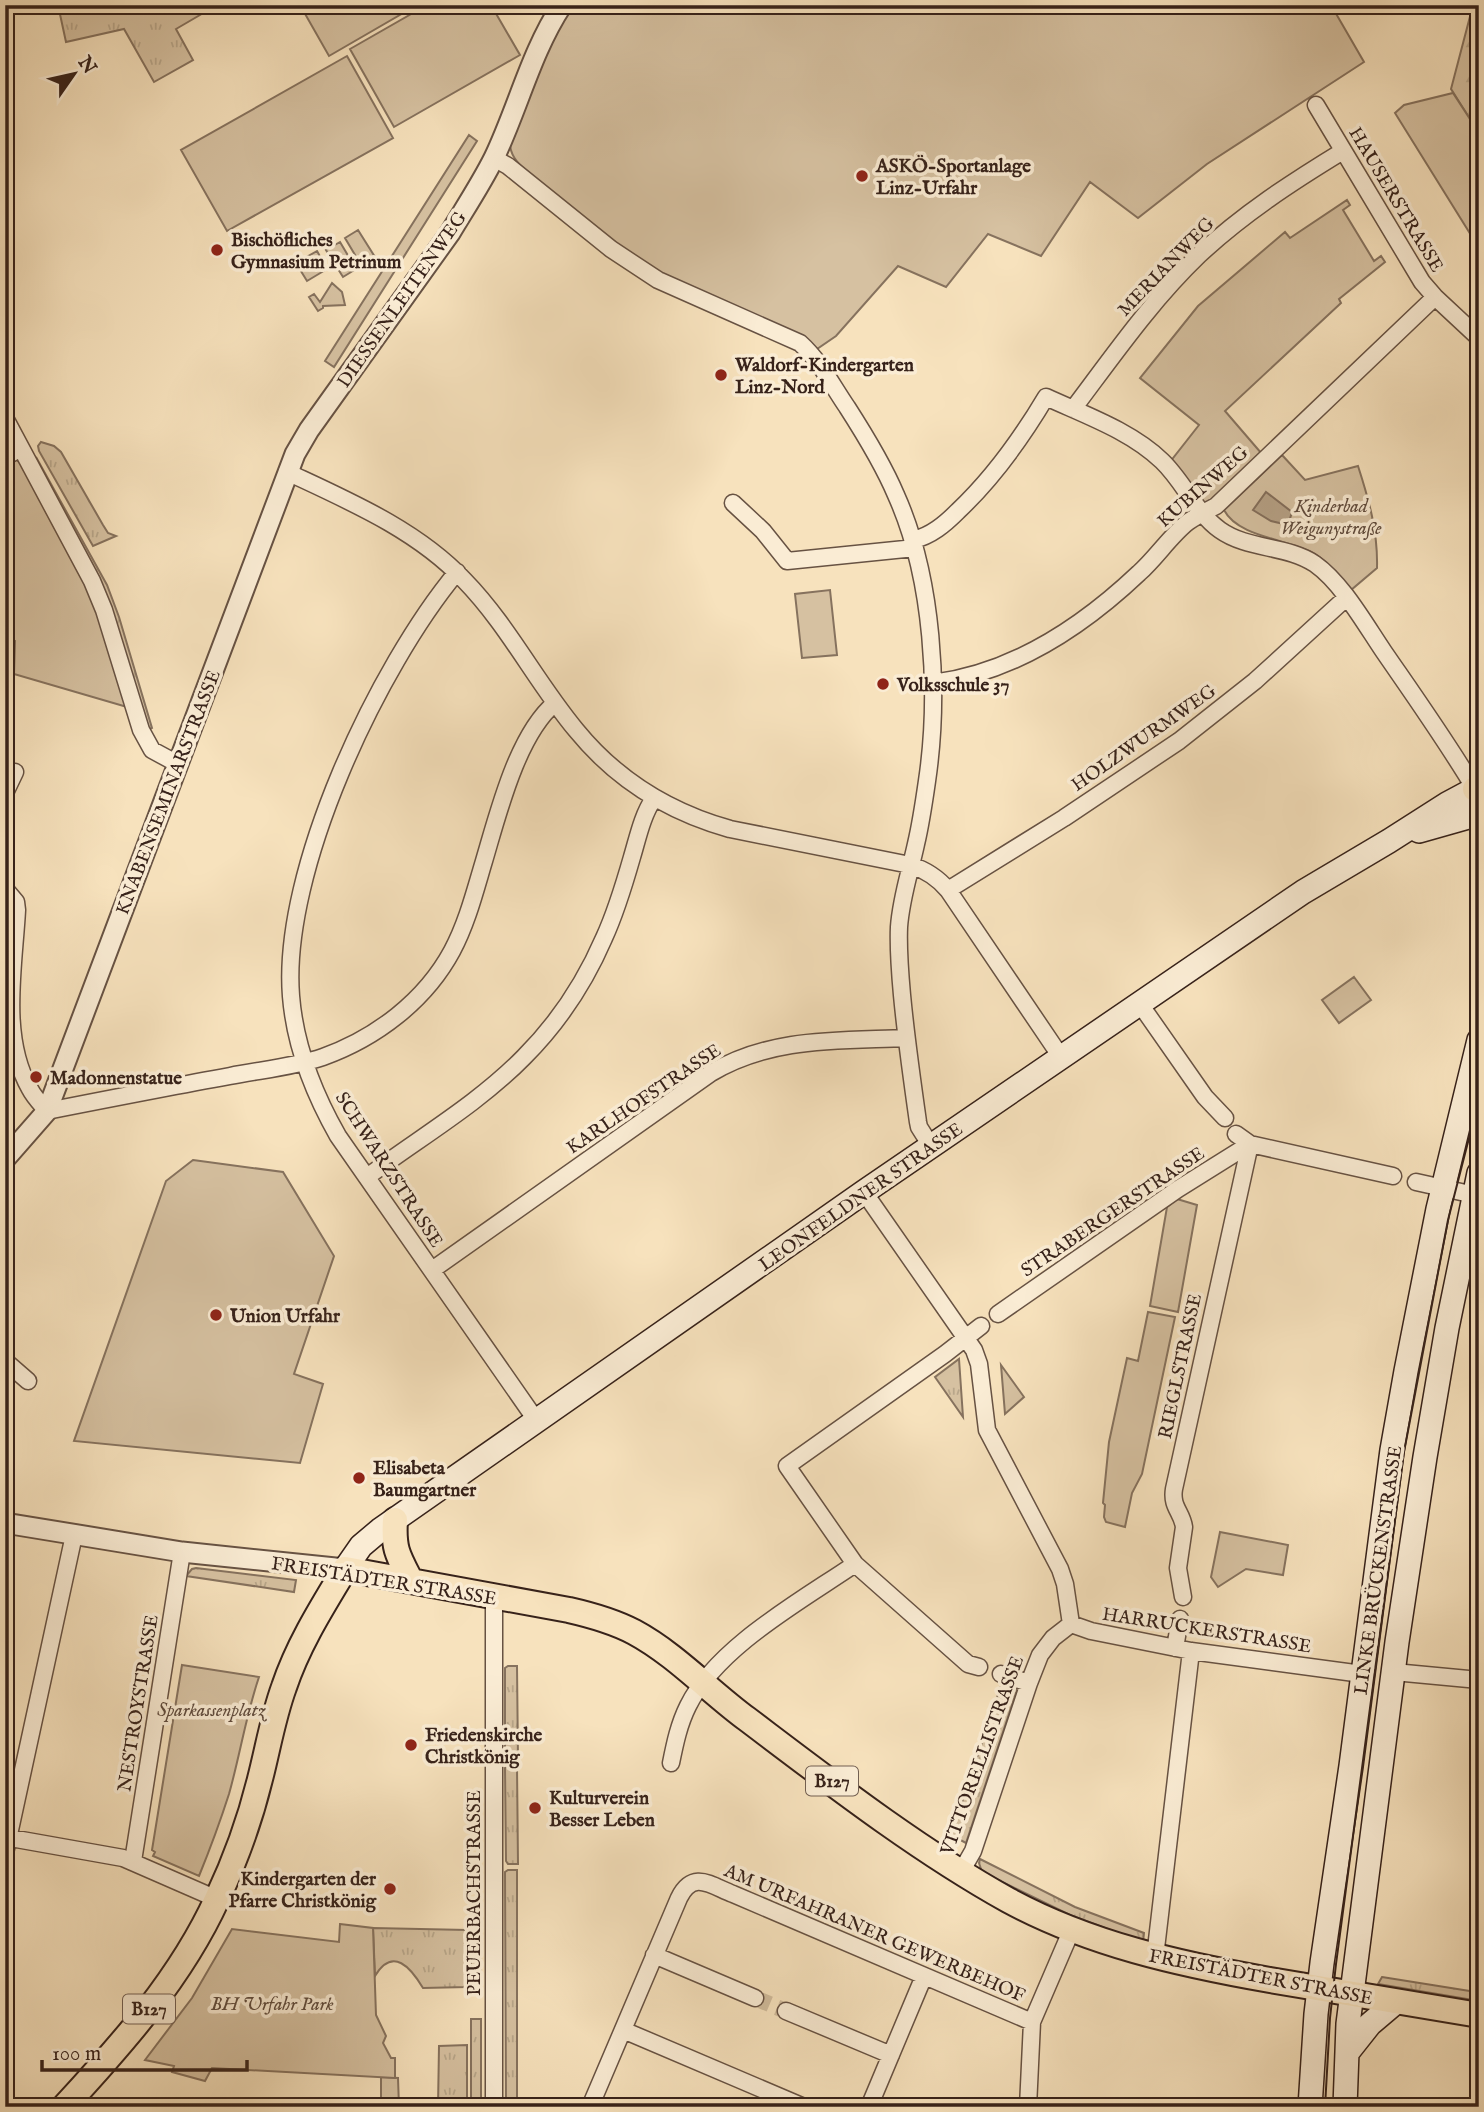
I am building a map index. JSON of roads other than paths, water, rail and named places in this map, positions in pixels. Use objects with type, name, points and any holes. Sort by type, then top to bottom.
[{"type":"main road","name":"LEONFELDNER STRASSE","points":[[345,1569],[361,1546],[395,1520],[864,1192],[1303,892],[1428,816],[1477,805]]},
{"type":"main road","name":"LINKE BRÜCKENSTRASSE","points":[[1310,2107],[1319,1989],[1399,1410],[1423,1279],[1479,1040]]},
{"type":"main road","name":"LINKE BRÜCKENSTRASSE","points":[[1345,2107],[1352,1994],[1394,1672],[1425,1457],[1477,1188]]},
{"type":"main road","points":[[395,1520],[395,1549],[411,1581]]},
{"type":"main road","name":"FREISTÄDTER STRASSE","points":[[345,1569],[569,1610],[601,1618],[632,1631],[669,1655],[780,1744],[912,1840],[1009,1900],[1072,1929],[1155,1957],[1193,1966],[1479,2015]]},
{"type":"main road","name":"B127","points":[[64,2107],[110,2057],[162,1992],[187,1955],[217,1899],[251,1810],[284,1686],[305,1638],[345,1569]]},
{"type":"main road","points":[[1347,2053],[1370,2024],[1396,2002]]},
{"type":"street","name":"DIESSENLEITENWEG","points":[[287,472],[309,430],[450,233],[494,158],[529,69],[556,10]]},
{"type":"street","name":"HAUSERSTRASSE","points":[[1316,106],[1422,282],[1479,338]]},
{"type":"street","name":"MERIANWEG","points":[[1073,409],[1133,329],[1199,256],[1268,199],[1343,151]]},
{"type":"street","points":[[494,158],[508,166],[635,266],[686,294],[793,340],[809,351],[852,416],[897,495],[914,544],[925,598],[933,683],[928,781],[916,844],[903,892],[899,936],[906,1038],[919,1127],[931,1146]]},
{"type":"street","name":"KUBINWEG","points":[[933,683],[980,674],[1004,665],[1055,637],[1114,595],[1139,573],[1186,523],[1216,506],[1435,297]]},
{"type":"street","points":[[733,503],[763,531],[787,561],[914,544],[953,516],[989,480],[1019,441],[1046,397],[1116,430],[1150,450],[1176,476],[1202,513],[1231,537],[1301,556],[1317,566],[1346,598],[1447,744],[1477,805]]},
{"type":"street","points":[[5,418],[92,581],[104,610],[141,730],[152,750],[178,764]]},
{"type":"street","points":[[5,457],[21,448]]},
{"type":"street","points":[[287,472],[348,500],[381,519],[415,539],[457,572],[488,608],[575,729],[598,755],[654,798],[679,812],[730,830],[910,865],[939,879],[1061,1057]]},
{"type":"street","name":"KNABENSEMINARSTRASSE","points":[[5,1159],[47,1111],[287,472]]},
{"type":"street","name":"SCHWARZSTRASSE","points":[[457,572],[425,614],[372,708],[331,796],[311,859],[294,933],[291,997],[303,1062],[338,1136],[537,1420]]},
{"type":"street","name":"HOLZWURMWEG","points":[[948,890],[1064,818],[1180,741],[1255,681],[1346,598]]},
{"type":"street","points":[[5,889],[16,902],[17,911],[11,1008],[12,1036],[29,1089],[47,1111],[326,1056],[378,1030],[401,1013],[434,978],[452,952],[463,928],[516,762],[538,722],[555,703]]},
{"type":"street","points":[[5,793],[15,772]]},
{"type":"street","points":[[367,1177],[503,1077],[561,1014],[589,972],[608,930],[645,811],[654,798]]},
{"type":"street","points":[[1140,1004],[1205,1097],[1224,1118]]},
{"type":"street","name":"KARLHOFSTRASSE","points":[[432,1270],[711,1073],[732,1061],[755,1052],[795,1043],[906,1038]]},
{"type":"street","points":[[1236,1134],[1250,1144],[1393,1176]]},
{"type":"street","name":"STRABERGERSTRASSE","points":[[999,1314],[1178,1188],[1250,1144]]},
{"type":"street","name":"RIEGLSTRASSE","points":[[1183,1597],[1178,1568],[1184,1527],[1172,1499],[1250,1144]]},
{"type":"street","points":[[1416,1182],[1443,1188],[1477,1188]]},
{"type":"street","points":[[864,1192],[974,1350],[979,1364],[986,1430],[1060,1569],[1071,1624]]},
{"type":"street","points":[[979,1667],[968,1664],[855,1564],[787,1466],[981,1326]]},
{"type":"street","points":[[5,1361],[29,1381]]},
{"type":"street","name":"FREISTÄDTER STRASSE","points":[[5,1522],[182,1552],[345,1569]]},
{"type":"street","points":[[74,1535],[6,1843],[133,1861],[217,1899]]},
{"type":"street","name":"NESTROYSTRASSE","points":[[133,1861],[182,1552]]},
{"type":"street","points":[[671,1763],[681,1721],[690,1701],[715,1666],[765,1626],[855,1564]]},
{"type":"street","name":"PEUERBACHSTRASSE","points":[[494,1596],[494,2107]]},
{"type":"street","points":[[1155,1957],[1183,1649],[1180,1619]]},
{"type":"street","name":"HARRUCKERSTRASSE","points":[[1071,1624],[1091,1631],[1183,1649],[1363,1674]]},
{"type":"street","name":"VITTORELLISTRASSE","points":[[961,1872],[973,1852],[1029,1683],[1045,1647],[1071,1624]]},
{"type":"street","points":[[1394,1672],[1479,1680]]},
{"type":"street","points":[[1001,1674],[1029,1683]]},
{"type":"street","name":"AM URFAHRANER GEWERBEHOF","points":[[654,1955],[684,1887],[691,1882],[702,1882],[1032,2022]]},
{"type":"street","points":[[1028,2107],[1032,2022],[1072,1929]]},
{"type":"street","points":[[590,2107],[654,1955],[755,1998]]},
{"type":"street","points":[[869,2107],[924,1976]]},
{"type":"street","points":[[786,2011],[891,2055]]},
{"type":"street","points":[[623,2030],[804,2107]]},
{"type":"tunnel","points":[[755,1998],[786,2011]]},
{"type":"tram line","points":[[1325,2107],[1336,1964],[1404,1452],[1448,1220],[1479,1099]]},
{"type":"place","name":"ASKÖ-Sportanlage Linz-Urfahr","points":[[862,176]]},
{"type":"place","name":"Bischöfliches Gymnasium Petrinum","points":[[217,250]]},
{"type":"place","name":"Waldorf-Kindergarten Linz-Nord","points":[[721,375]]},
{"type":"place","name":"Volksschule 37","points":[[883,684]]},
{"type":"place","name":"Madonnenstatue","points":[[36,1077]]},
{"type":"place","name":"Union Urfahr","points":[[216,1315]]},
{"type":"place","name":"Elisabeta Baumgartner","points":[[359,1478]]},
{"type":"place","name":"Friedenskirche Christkönig","points":[[411,1745]]},
{"type":"place","name":"Kulturverein Besser Leben","points":[[535,1808]]},
{"type":"place","name":"Kindergarten der Pfarre Christkönig","points":[[390,1889]]},
{"type":"park label","name":"Kinderbad Weigunystraße","points":[[1331,516]]},
{"type":"park label","name":"Sparkassenplatz","points":[[211,1709]]},
{"type":"park label","name":"BH Urfahr Park","points":[[272,2003]]}]
